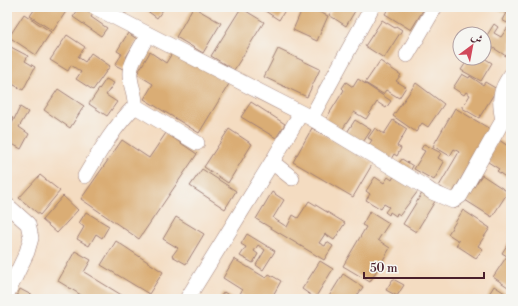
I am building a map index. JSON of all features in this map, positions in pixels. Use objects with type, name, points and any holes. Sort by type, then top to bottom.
[{"type":"street","points":[[95,7],[306,116],[385,162],[432,192],[453,201],[460,196],[507,122],[500,106],[504,84],[511,75]]},
{"type":"street","points":[[187,299],[272,162],[306,116],[372,7]]},
{"type":"street","points":[[406,55],[435,7]]},
{"type":"street","points":[[86,176],[106,141],[122,119],[134,106],[135,96],[130,71],[135,58],[148,35]]},
{"type":"street","points":[[134,106],[197,143]]},
{"type":"street","points":[[272,162],[292,178]]},
{"type":"street","points":[[7,205],[28,224],[31,238],[7,294]]},
{"type":"building","points":[[36,7],[69,7],[53,31],[30,16]]},
{"type":"building","points":[[80,7],[87,7],[94,12],[91,17],[107,28],[101,36],[73,17]]},
{"type":"building","points":[[114,7],[129,7],[126,13]]},
{"type":"building","points":[[142,7],[165,7],[157,18]]},
{"type":"building","points":[[193,7],[221,23],[203,53],[176,37]]},
{"type":"building","points":[[259,7],[287,7],[279,20]]},
{"type":"building","points":[[303,7],[308,7],[328,16],[317,41],[293,30]]},
{"type":"building","points":[[334,7],[349,7],[355,11],[346,26],[329,15]]},
{"type":"building","points":[[389,7],[425,7],[411,30],[385,14]]},
{"type":"building","points":[[501,7],[511,7],[511,18],[507,23],[502,20],[506,13],[499,10]]},
{"type":"building","points":[[241,8],[264,22],[234,70],[211,56]]},
{"type":"building","points":[[24,14],[51,32],[36,55],[9,37]]},
{"type":"building","points":[[382,20],[395,28],[396,26],[402,30],[384,58],[365,46]]},
{"type":"building","points":[[494,24],[498,27],[494,33],[501,37],[511,24],[511,48],[506,56],[492,47],[492,27]]},
{"type":"building","points":[[128,33],[137,39],[126,57],[130,59],[123,69],[115,65],[122,54],[117,51]]},
{"type":"building","points":[[67,35],[85,47],[78,57],[85,62],[91,53],[110,66],[93,90],[76,79],[81,72],[71,65],[68,71],[50,60]]},
{"type":"building","points":[[7,45],[28,56],[25,61],[35,67],[23,90],[7,81]]},
{"type":"building","points":[[278,49],[320,69],[307,97],[264,77]]},
{"type":"building","points":[[174,50],[229,84],[199,133],[144,99],[153,84],[137,74],[150,52],[166,63]]},
{"type":"building","points":[[380,61],[401,75],[396,81],[406,87],[399,98],[386,90],[383,94],[365,83]]},
{"type":"building","points":[[464,66],[490,66],[481,81],[461,70]]},
{"type":"building","points":[[462,74],[469,78],[470,76],[483,85],[485,82],[497,89],[479,118],[462,108],[470,95],[466,92],[464,95],[453,88]]},
{"type":"building","points":[[106,79],[114,83],[106,95],[117,102],[107,116],[89,104]]},
{"type":"building","points":[[358,79],[391,101],[386,108],[377,102],[366,119],[354,112],[340,133],[324,122],[344,90],[342,88],[346,82],[353,87]]},
{"type":"building","points":[[416,83],[444,104],[428,127],[422,123],[416,132],[393,116]]},
{"type":"building","points":[[58,89],[84,106],[70,128],[44,110]]},
{"type":"building","points":[[251,102],[285,124],[276,138],[241,117]]},
{"type":"building","points":[[20,107],[28,112],[19,127],[29,134],[21,149],[7,141],[7,134]]},
{"type":"building","points":[[455,108],[490,129],[452,194],[439,186],[459,152],[454,149],[450,156],[433,146]]},
{"type":"building","points":[[7,115],[13,118],[7,129]]},
{"type":"building","points":[[355,120],[371,130],[360,147],[344,137]]},
{"type":"building","points":[[393,120],[407,129],[397,146],[401,148],[397,156],[394,154],[388,164],[366,149],[372,140],[368,138],[375,128],[384,134]]},
{"type":"building","points":[[312,128],[373,163],[353,197],[293,162]]},
{"type":"building","points":[[229,129],[252,144],[228,183],[204,167]]},
{"type":"building","points":[[166,133],[197,154],[139,239],[81,199],[122,140],[149,158]]},
{"type":"building","points":[[499,140],[511,148],[511,181],[497,171],[499,169],[485,160]]},
{"type":"building","points":[[424,144],[441,153],[438,158],[444,162],[434,180],[414,169],[425,151],[421,149]]},
{"type":"building","points":[[402,159],[413,166],[409,173],[397,166]]},
{"type":"building","points":[[202,169],[236,191],[225,209],[190,186]]},
{"type":"building","points":[[40,175],[60,191],[40,215],[19,198]]},
{"type":"building","points":[[482,175],[508,192],[492,217],[465,200]]},
{"type":"building","points":[[394,176],[418,191],[400,215],[397,213],[396,216],[390,212],[389,215],[385,212],[389,207],[384,204],[381,209],[366,200],[370,194],[366,191],[375,177],[384,183],[388,177],[392,180]]},
{"type":"building","points":[[424,190],[437,198],[416,232],[403,224]]},
{"type":"building","points":[[272,192],[284,200],[273,218],[287,227],[293,215],[298,218],[309,201],[345,223],[334,240],[325,234],[319,243],[325,246],[327,242],[333,246],[324,260],[256,219]]},
{"type":"building","points":[[63,196],[78,210],[57,233],[42,220]]},
{"type":"building","points":[[463,210],[490,228],[478,246],[483,249],[476,258],[456,245],[459,241],[448,234]]},
{"type":"building","points":[[370,211],[389,223],[378,240],[390,248],[370,282],[343,266],[366,227],[362,225]]},
{"type":"building","points":[[86,212],[109,226],[102,238],[96,234],[89,246],[77,239],[84,227],[79,223]]},
{"type":"building","points":[[176,217],[204,234],[186,264],[172,256],[178,248],[163,239]]},
{"type":"building","points":[[247,234],[275,251],[263,270],[256,265],[265,250],[258,245],[254,251],[258,254],[253,263],[240,256],[246,247],[241,244]]},
{"type":"building","points":[[511,239],[511,289],[493,277],[507,256],[502,253]]},
{"type":"building","points":[[116,241],[163,272],[149,294],[101,265]]},
{"type":"building","points":[[75,251],[91,260],[84,272],[128,299],[79,299],[81,295],[58,281]]},
{"type":"building","points":[[234,259],[266,278],[269,274],[281,281],[271,299],[249,299],[240,294],[242,290],[223,278]]},
{"type":"building","points":[[320,261],[333,269],[315,298],[302,289]]},
{"type":"building","points":[[343,274],[363,287],[355,299],[328,298]]},
{"type":"building","points":[[393,279],[404,285],[397,296],[386,290]]},
{"type":"building","points":[[494,286],[511,297],[511,299],[486,299]]},
{"type":"building","points":[[20,289],[39,299],[15,299]]},
{"type":"building","points":[[224,292],[234,299],[223,299],[220,297]]}]
